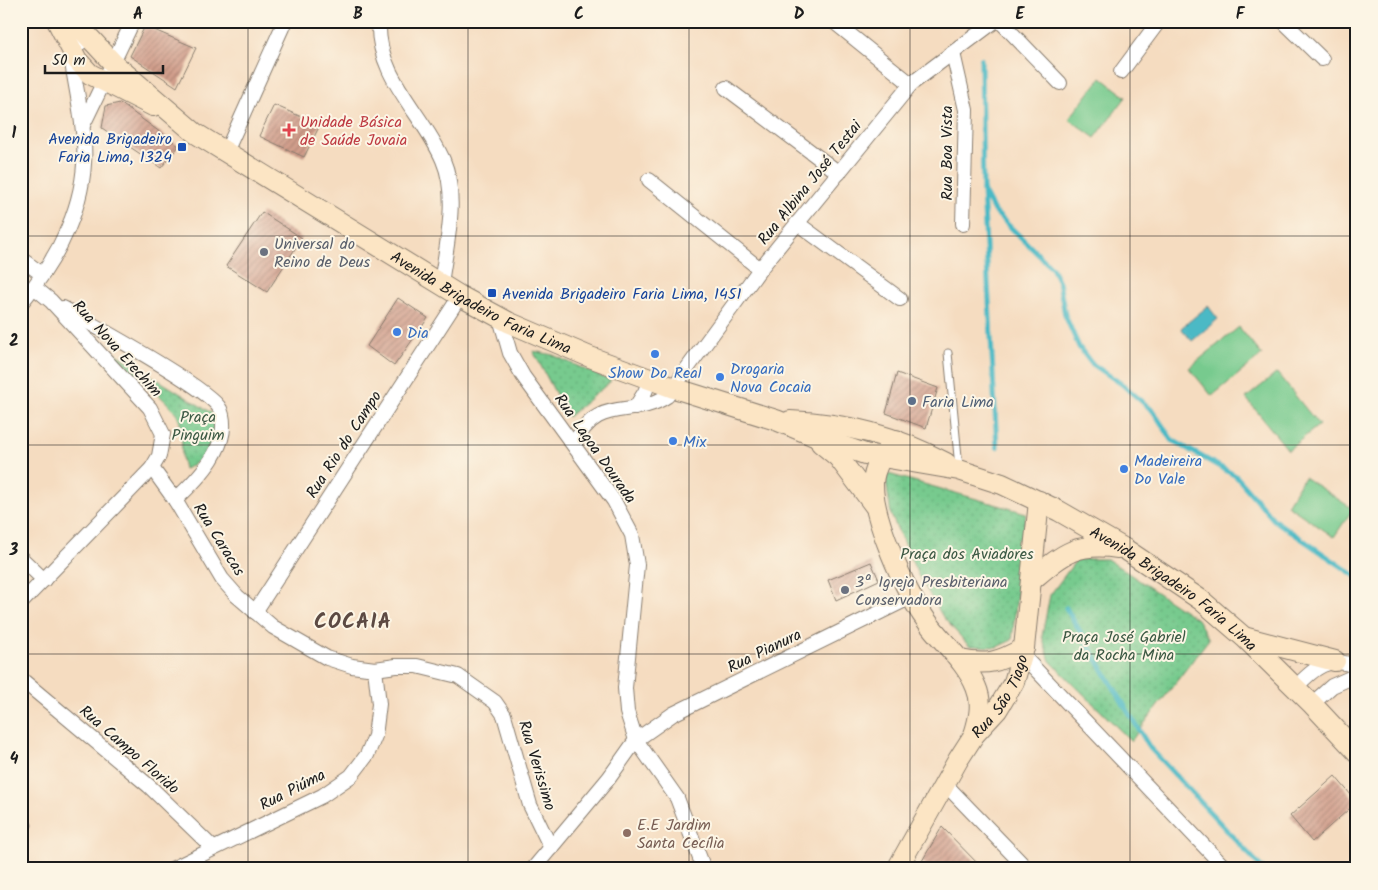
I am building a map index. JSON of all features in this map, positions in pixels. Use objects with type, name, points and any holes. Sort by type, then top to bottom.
[{"type":"main road","points":[[57,21],[70,49],[90,74],[178,119]]},
{"type":"main road","name":"Avenida Brigadeiro Faria Lima","points":[[74,21],[88,38],[114,63],[195,133],[460,296],[500,318],[590,357],[674,388],[776,420],[866,454],[959,470],[1002,484],[1039,500],[1125,549],[1201,600],[1245,638],[1296,687],[1357,752]]},
{"type":"main road","name":"Avenida Brigadeiro Faria Lima","points":[[776,420],[828,423],[874,432],[920,449],[959,470]]},
{"type":"main road","points":[[810,434],[838,457],[874,505],[911,597],[926,620],[960,660],[976,688],[980,702],[979,718],[974,735]]},
{"type":"main road","points":[[874,505],[873,481],[883,457],[896,440]]},
{"type":"main road","name":"Rua São Tiago","points":[[897,869],[974,735],[1006,696],[1017,675],[1023,651],[1032,580],[1039,500]]},
{"type":"main road","points":[[1032,580],[1059,558],[1079,548],[1097,545],[1125,549]]},
{"type":"main road","points":[[1245,638],[1335,661]]},
{"type":"main road","points":[[960,660],[977,664],[993,663],[1023,651]]},
{"type":"street","points":[[83,125],[133,21]]},
{"type":"street","points":[[226,152],[285,21]]},
{"type":"street","points":[[379,21],[382,53],[388,70],[444,160],[449,183],[450,207],[442,284]]},
{"type":"street","points":[[833,21],[910,84]]},
{"type":"street","name":"Rua Albina José Testai","points":[[674,388],[760,270],[910,84],[995,21]]},
{"type":"street","points":[[1000,21],[1060,83]]},
{"type":"street","points":[[1121,72],[1159,21]]},
{"type":"street","points":[[1283,21],[1322,59]]},
{"type":"street","points":[[26,294],[42,274],[74,215],[84,169],[83,125],[70,49],[88,38]]},
{"type":"street","name":"Rua Boa Vista","points":[[953,53],[966,110],[963,224]]},
{"type":"street","points":[[726,88],[839,173]]},
{"type":"street","points":[[649,180],[760,270]]},
{"type":"street","points":[[797,223],[900,299]]},
{"type":"street","points":[[21,260],[42,274]]},
{"type":"street","name":"Rua Nova Erechim","points":[[26,294],[51,301],[150,408],[162,434],[158,456],[152,468]]},
{"type":"street","name":"Rua Rio do Campo","points":[[255,612],[460,296]]},
{"type":"street","points":[[51,301],[178,376],[216,403],[223,422],[218,447],[194,482],[175,500]]},
{"type":"street","name":"Rua Lagoa Dourada","points":[[500,318],[510,353],[523,376],[614,501],[632,535],[637,565],[625,688],[627,712],[636,740],[678,798],[704,869]]},
{"type":"street","points":[[635,408],[641,400],[650,379]]},
{"type":"street","points":[[574,444],[582,428],[591,420],[614,410],[635,408],[658,402],[674,388]]},
{"type":"street","points":[[21,603],[152,468]]},
{"type":"street","name":"Rua Caracas","points":[[152,468],[175,500],[222,579],[255,612],[298,643],[327,658],[352,666],[375,669]]},
{"type":"street","points":[[21,558],[44,580]]},
{"type":"street","name":"Rua Pianura","points":[[636,740],[674,714],[911,597]]},
{"type":"street","points":[[1023,651],[1226,869]]},
{"type":"street","points":[[1296,687],[1313,671],[1335,661],[1357,667]]},
{"type":"street","name":"Rua Verissimo","points":[[375,669],[396,666],[435,669],[458,676],[495,702],[504,715],[530,806],[551,848]]},
{"type":"street","name":"Rua Piúma","points":[[172,869],[322,796],[351,776],[367,755],[376,736],[379,704],[375,669]]},
{"type":"street","points":[[1312,704],[1332,686],[1357,675]]},
{"type":"street","name":"Rua Campo Florido","points":[[21,679],[149,786],[213,848]]},
{"type":"street","points":[[533,869],[610,778],[636,740]]},
{"type":"street","points":[[945,784],[1027,869]]},
{"type":"lane","points":[[948,353],[959,470]]},
{"type":"lane","points":[[21,835],[28,825]]},
{"type":"green space","points":[[1101,77],[1126,97],[1095,138],[1069,119]]},
{"type":"green space","points":[[1239,327],[1262,355],[1212,396],[1189,368]]},
{"type":"green space","name":"Praça Pinguim","points":[[102,345],[218,417],[208,449],[199,461],[184,469],[178,416],[156,392]]},
{"type":"green space","points":[[533,351],[553,355],[611,381],[568,417]]},
{"type":"green space","points":[[1277,373],[1319,425],[1288,450],[1246,398]]},
{"type":"green space","name":"Praça dos Aviadores","points":[[885,473],[1026,513],[1012,640],[997,647],[969,646],[943,617],[918,575],[891,515]]},
{"type":"green space","points":[[1304,477],[1353,509],[1334,537],[1287,505]]},
{"type":"green space","name":"Praça José Gabriel da Rocha Mina","points":[[1077,559],[1107,559],[1197,619],[1209,639],[1131,741],[1050,661],[1042,636],[1050,595]]},
{"type":"water","points":[[1208,306],[1218,319],[1192,341],[1181,328]]},
{"type":"building","points":[[145,26],[196,48],[177,87],[130,56]]},
{"type":"building","points":[[120,103],[179,146],[161,168],[102,128],[106,106]]},
{"type":"building","name":"Unidade Básica de Saúde Jovaia","points":[[274,105],[320,125],[304,157],[259,136]]},
{"type":"building","name":"Universal do Reino de Deus","points":[[262,212],[302,238],[267,292],[226,266]]},
{"type":"building","name":"Dia","points":[[398,298],[428,318],[394,366],[367,346]]},
{"type":"building","name":"Faria Lima","points":[[897,373],[938,388],[926,428],[886,413]]},
{"type":"building","name":"3ª Igreja Presbiteriana Conservadora","points":[[871,562],[879,580],[836,600],[828,580]]},
{"type":"building","points":[[1335,776],[1357,802],[1312,842],[1290,816]]},
{"type":"building","points":[[942,827],[983,869],[929,869],[922,861]]},
{"type":"waterway","points":[[981,59],[983,190],[997,447]]},
{"type":"waterway","points":[[983,190],[994,211],[1052,268],[1059,282],[1065,315],[1079,347],[1091,363],[1123,385],[1153,411],[1172,440],[1236,476],[1274,520],[1357,577]]},
{"type":"waterway","points":[[1066,608],[1150,748],[1263,869]]},
{"type":"place","name":"Unidade Básica de Saúde Jovaia","points":[[289,130]]},
{"type":"place","name":"Avenida Brigadeiro Faria Lima, 1324","points":[[182,147]]},
{"type":"place","name":"Universal do Reino de Deus","points":[[264,252]]},
{"type":"place","name":"Avenida Brigadeiro Faria Lima, 1451","points":[[492,293]]},
{"type":"place","name":"Dia","points":[[397,332]]},
{"type":"place","name":"Show Do Real","points":[[655,354]]},
{"type":"place","name":"Drogaria Nova Cocaia","points":[[720,377]]},
{"type":"place","name":"Faria Lima","points":[[912,401]]},
{"type":"place","name":"Mix","points":[[673,441]]},
{"type":"place","name":"Madeireira Do Vale","points":[[1124,469]]},
{"type":"place","name":"3ª Igreja Presbiteriana Conservadora","points":[[845,590]]},
{"type":"place","name":"E.E Jardim Santa Cecília","points":[[627,833]]},
{"type":"district","name":"COCAIA","points":[[353,621]]}]
